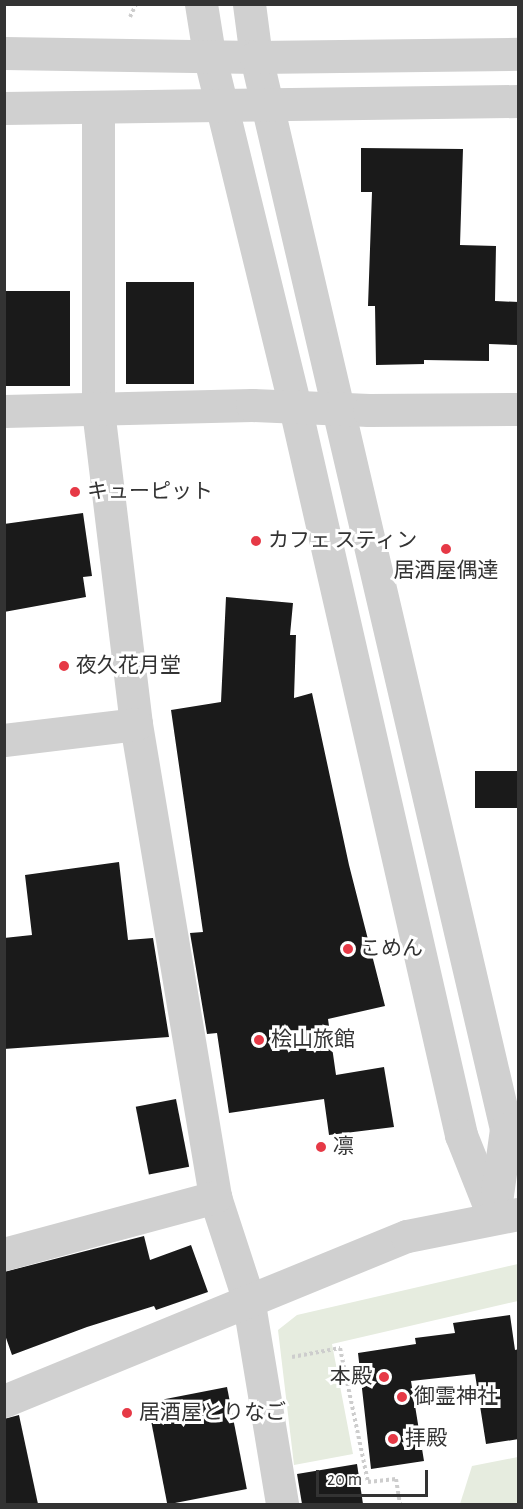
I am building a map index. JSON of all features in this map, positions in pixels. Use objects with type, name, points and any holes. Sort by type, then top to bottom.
[{"type":"street","points":[[201,4],[209,54],[295,407],[461,1135],[506,1216]]},
{"type":"street","points":[[249,4],[256,57],[507,1129],[506,1216]]},
{"type":"street","points":[[4,53],[209,54],[256,57],[519,54]]},
{"type":"street","points":[[4,108],[519,101]]},
{"type":"street","points":[[98,108],[98,410],[136,724],[215,1197],[248,1298],[282,1504]]},
{"type":"street","points":[[4,411],[295,407],[519,409]]},
{"type":"street","points":[[4,740],[136,724]]},
{"type":"street","points":[[4,1254],[215,1197]]},
{"type":"street","points":[[4,1401],[248,1298],[407,1236],[506,1216]]},
{"type":"path","points":[[130,17],[136,4]]},
{"type":"path","points":[[259,1362],[340,1348],[368,1482],[396,1479],[400,1504]]},
{"type":"shaded area","points":[[518,1264],[518,1301],[332,1344],[353,1454],[294,1465],[278,1330],[297,1315]]},
{"type":"shaded area","points":[[518,1457],[518,1504],[460,1504],[472,1466]]},
{"type":"building","points":[[361,148],[463,149],[460,245],[496,246],[495,301],[519,302],[519,345],[489,344],[489,361],[424,360],[424,364],[376,365],[375,306],[368,306],[372,192],[361,192]]},
{"type":"building","points":[[126,282],[194,282],[194,384],[126,384]]},
{"type":"building","points":[[4,291],[70,291],[70,386],[4,386]]},
{"type":"building","points":[[83,513],[92,576],[83,577],[86,597],[4,612],[4,524]]},
{"type":"building","points":[[226,597],[293,603],[290,635],[296,635],[294,698],[312,693],[349,865],[385,1006],[328,1019],[336,1075],[384,1067],[394,1127],[329,1135],[324,1099],[229,1113],[217,1033],[207,1034],[190,933],[203,932],[171,710],[221,702]]},
{"type":"building","points":[[475,771],[518,771],[518,808],[475,808]]},
{"type":"building","points":[[119,862],[128,940],[153,938],[169,1037],[4,1049],[4,938],[32,935],[25,875]]},
{"type":"building","points":[[176,1099],[189,1167],[149,1175],[136,1107]]},
{"type":"building","points":[[144,1236],[150,1260],[191,1245],[208,1292],[156,1310],[154,1306],[87,1327],[12,1355],[5,1335],[4,1272]]},
{"type":"building","points":[[510,1315],[515,1350],[519,1349],[519,1439],[486,1444],[475,1374],[411,1381],[424,1461],[371,1469],[358,1353],[416,1344],[415,1338],[455,1333],[453,1323]]},
{"type":"building","points":[[227,1387],[247,1489],[167,1504],[147,1402]]},
{"type":"building","points":[[19,1415],[38,1504],[4,1504],[4,1419]]},
{"type":"building","points":[[357,1464],[363,1504],[302,1504],[297,1474]]},
{"type":"place","name":"キューピット","points":[[75,492]]},
{"type":"place","name":"カフェ スティン","points":[[256,541]]},
{"type":"place","name":"居酒屋偶達","points":[[446,549]]},
{"type":"place","name":"夜久花月堂","points":[[64,666]]},
{"type":"place","name":"こめん","points":[[348,949]]},
{"type":"place","name":"桧山旅館","points":[[259,1040]]},
{"type":"place","name":"凛","points":[[321,1147]]},
{"type":"place","name":"本殿","points":[[384,1377]]},
{"type":"place","name":"御霊神社","points":[[402,1397]]},
{"type":"place","name":"居酒屋とりなご","points":[[127,1413]]},
{"type":"place","name":"拝殿","points":[[393,1439]]}]
